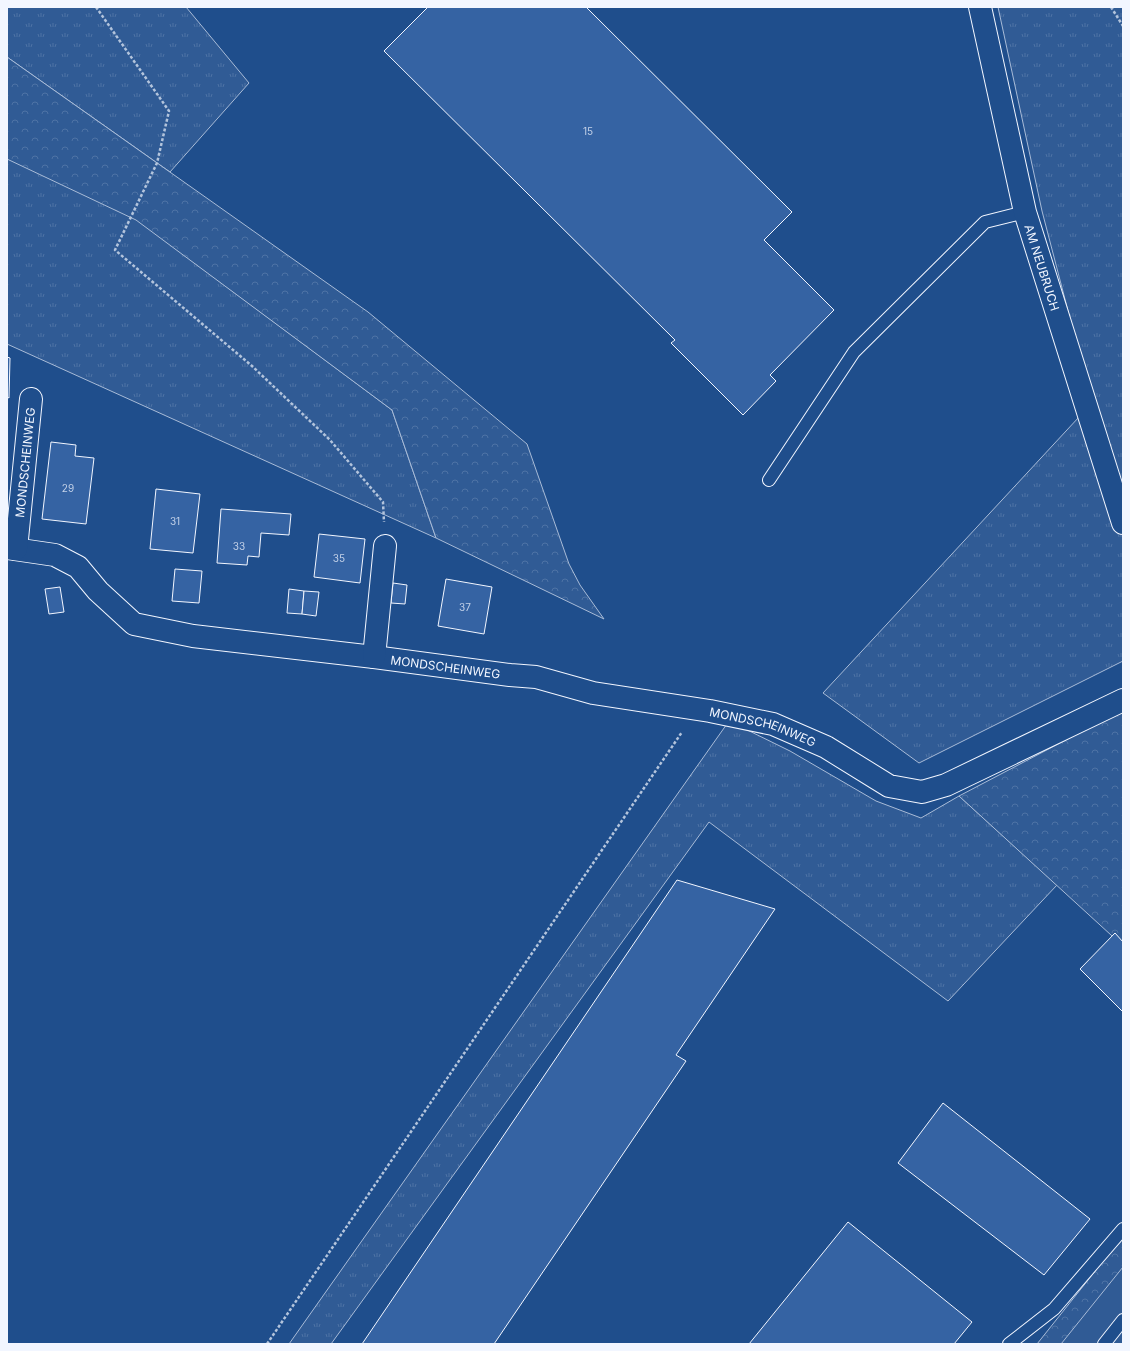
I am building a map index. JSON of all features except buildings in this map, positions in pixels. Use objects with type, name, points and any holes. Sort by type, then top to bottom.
[{"type":"street","name":"AM NEUBRUCH","points":[[980,7],[1025,212],[1123,523]]},
{"type":"street","name":"MONDSCHEINWEG","points":[[31,399],[11,549],[55,556],[78,567],[98,591],[134,624],[194,636],[536,677],[593,693],[710,711],[773,724],[826,747],[889,786],[922,792],[946,786],[1123,700]]},
{"type":"street","name":"MONDSCHEINWEG","points":[[374,657],[385,546]]},
{"type":"lane","points":[[769,480],[854,352],[985,222],[1025,212]]},
{"type":"lane","points":[[1010,1344],[1054,1309],[1123,1229]]},
{"type":"lane","points":[[1104,1344],[1123,1320]]},
{"type":"path","points":[[96,7],[169,111],[157,163],[115,250],[252,366],[330,440],[383,502],[385,546]]},
{"type":"path","points":[[1111,7],[1123,26]]},
{"type":"path","points":[[267,1344],[688,723],[710,711]]},
{"type":"green space","points":[[7,7],[186,7],[249,83],[170,172],[7,57]]},
{"type":"green space","points":[[998,7],[1123,7],[1123,661],[919,763],[823,693],[1092,403],[1042,211]]},
{"type":"green space","points":[[7,57],[368,312],[527,444],[569,564],[580,585],[604,619],[436,538],[392,410],[136,220],[7,159]]},
{"type":"green space","points":[[7,158],[129,214],[392,410],[436,538],[7,344]]},
{"type":"green space","points":[[1123,710],[1123,946],[959,796]]},
{"type":"green space","points":[[729,721],[790,751],[876,801],[921,818],[959,796],[1057,885],[948,1001],[709,822],[331,1344],[289,1344]]},
{"type":"green space","points":[[1123,1239],[1123,1306],[1094,1344],[1037,1344],[1104,1260]]},
{"type":"shaded area","points":[[1123,1267],[1123,1344],[1061,1344]]}]
